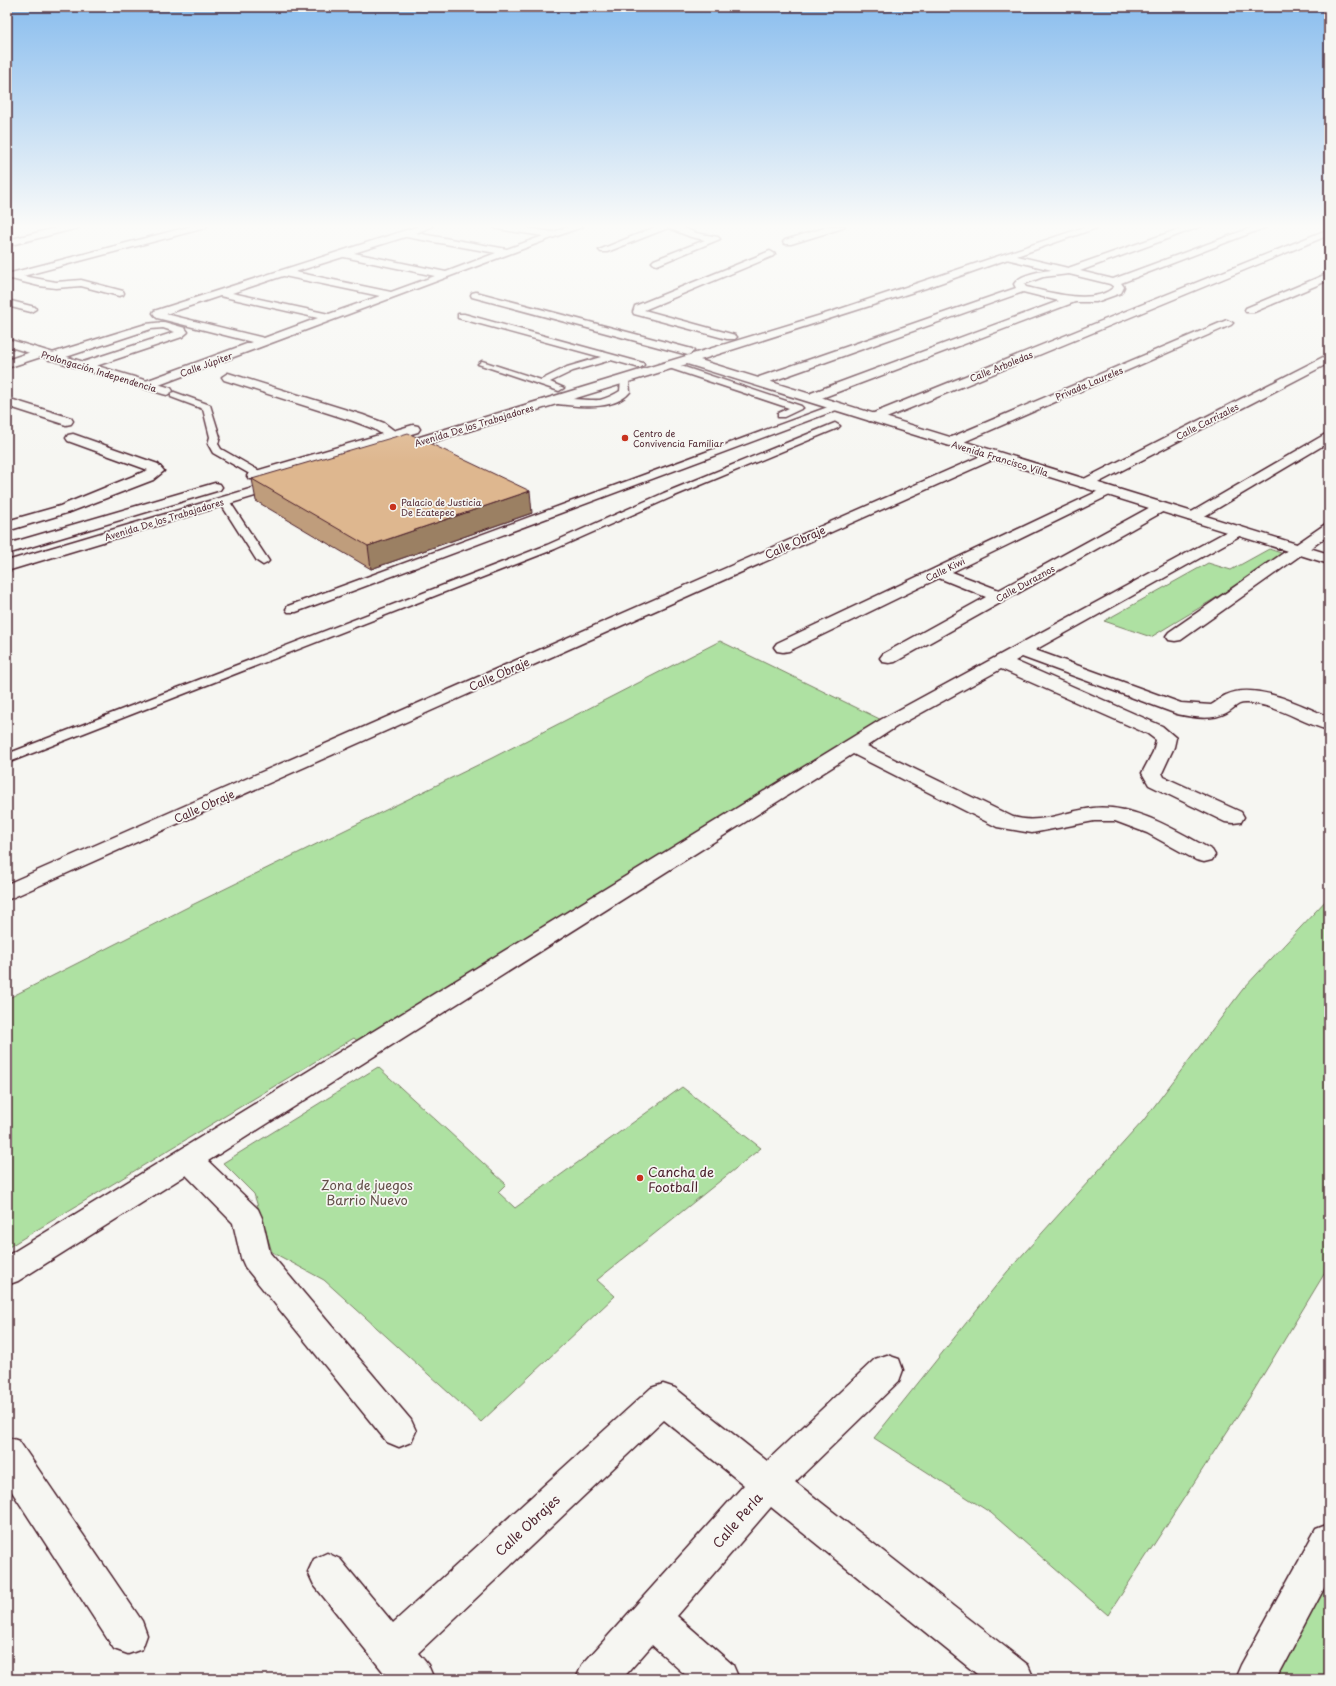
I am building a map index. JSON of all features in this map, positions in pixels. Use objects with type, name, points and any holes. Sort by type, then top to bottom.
[{"type":"street","points":[[14,305],[31,309]]},
{"type":"street","points":[[183,305],[158,313],[161,316],[265,342]]},
{"type":"street","points":[[272,305],[331,318]]},
{"type":"street","name":"Calle Júpiter","points":[[147,386],[366,305]]},
{"type":"street","name":"Avenida Francisco Villa","points":[[510,305],[688,356],[874,418],[1329,559]]},
{"type":"street","points":[[647,305],[639,308],[638,312],[731,337]]},
{"type":"street","points":[[688,356],[731,337],[838,305]]},
{"type":"street","points":[[688,356],[855,305]]},
{"type":"street","points":[[763,380],[977,305]]},
{"type":"street","points":[[815,396],[1059,305]]},
{"type":"street","name":"Calle Arboledas","points":[[874,418],[1151,305]]},
{"type":"street","points":[[1250,310],[1262,305]]},
{"type":"street","points":[[223,345],[310,313]]},
{"type":"street","name":"Privada Laureles","points":[[952,442],[1227,323]]},
{"type":"street","points":[[54,357],[150,326],[164,325],[181,330],[182,332],[178,335],[84,366]]},
{"type":"street","name":"Prolongación Independencia","points":[[7,342],[171,393]]},
{"type":"street","points":[[7,364],[40,353]]},
{"type":"street","name":"Avenida De los Trabajadores","points":[[243,479],[393,435],[556,394],[625,380],[688,356]]},
{"type":"street","name":"Calle Carrizales","points":[[1085,484],[1329,358]]},
{"type":"street","name":"Avenida De los Trabajadores","points":[[381,453],[640,365],[672,361]]},
{"type":"street","points":[[128,379],[149,372]]},
{"type":"street","points":[[744,374],[815,396],[836,405]]},
{"type":"street","points":[[228,377],[358,418],[379,426],[393,435]]},
{"type":"street","points":[[7,402],[66,421]]},
{"type":"street","points":[[1193,517],[1329,436]]},
{"type":"street","points":[[7,526],[66,509],[148,477],[157,472],[153,467],[73,438]]},
{"type":"street","name":"Calle Obraje","points":[[7,893],[992,455]]},
{"type":"street","name":"Avenida De los Trabajadores","points":[[7,566],[299,478]]},
{"type":"street","name":"Avenida De los Trabajadores","points":[[7,549],[228,484]]},
{"type":"street","name":"Calle Kiwi","points":[[783,647],[1107,491]]},
{"type":"street","name":"Calle Duraznos","points":[[889,658],[1161,507]]},
{"type":"street","points":[[66,509],[92,524]]},
{"type":"street","points":[[1175,636],[1329,528]]},
{"type":"street","points":[[7,1272],[890,723],[1238,531]]},
{"type":"street","points":[[939,572],[1001,596]]},
{"type":"street","points":[[1021,651],[1177,708],[1199,712],[1217,710],[1233,698],[1250,696],[1263,699],[1329,724]]},
{"type":"street","points":[[1001,662],[1156,730],[1166,738],[1166,746],[1152,773],[1156,780],[1233,817]]},
{"type":"street","points":[[852,746],[1005,822],[1030,827],[1052,825],[1080,816],[1105,814],[1136,820],[1204,854]]},
{"type":"street","points":[[189,1160],[247,1218],[256,1258],[399,1431]]},
{"type":"street","name":"Calle Perla","points":[[596,1679],[769,1483],[887,1370]]},
{"type":"street","name":"Calle Obrajes","points":[[403,1665],[663,1399],[769,1483]]},
{"type":"street","points":[[7,1453],[128,1636]]},
{"type":"street","points":[[769,1483],[1014,1679]]},
{"type":"street","points":[[1256,1679],[1329,1542]]},
{"type":"street","points":[[327,1572],[403,1665]]},
{"type":"street","points":[[650,1618],[719,1679]]},
{"type":"lane","points":[[461,316],[640,365]]},
{"type":"lane","points":[[543,382],[570,369],[610,357]]},
{"type":"lane","points":[[672,361],[798,408],[781,415]]},
{"type":"lane","points":[[482,364],[543,382],[556,394]]},
{"type":"lane","points":[[171,393],[207,407],[215,437],[214,444],[217,451],[258,475]]},
{"type":"lane","points":[[292,609],[836,405]]},
{"type":"lane","points":[[7,759],[551,548],[668,495],[835,426]]},
{"type":"lane","points":[[224,501],[263,561]]},
{"type":"green space","points":[[1269,549],[1287,555],[1151,637],[1104,621],[1208,563],[1231,570]]},
{"type":"green space","points":[[720,641],[896,727],[368,1050],[354,1038],[7,1248],[7,999],[190,906],[492,758]]},
{"type":"green space","points":[[1329,897],[1329,1266],[1251,1395],[1108,1615],[991,1513],[874,1438],[1007,1272],[1143,1121],[1243,989]]},
{"type":"green space","name":"Zona de juegos Barrio Nuevo","points":[[378,1067],[506,1184],[498,1192],[515,1208],[682,1087],[761,1148],[597,1280],[615,1296],[481,1422],[324,1280],[272,1252],[254,1194],[223,1163]]},
{"type":"green space","points":[[1329,1564],[1329,1679],[1276,1679]]},
{"type":"building","points":[[408,433],[530,491],[368,546],[252,479]]},
{"type":"place","name":"Centro de Convivencia Familiar","points":[[625,438]]},
{"type":"place","name":"Palacio de Justicia De Ecatepec","points":[[393,507]]},
{"type":"place","name":"Cancha de Football","points":[[640,1178]]}]
